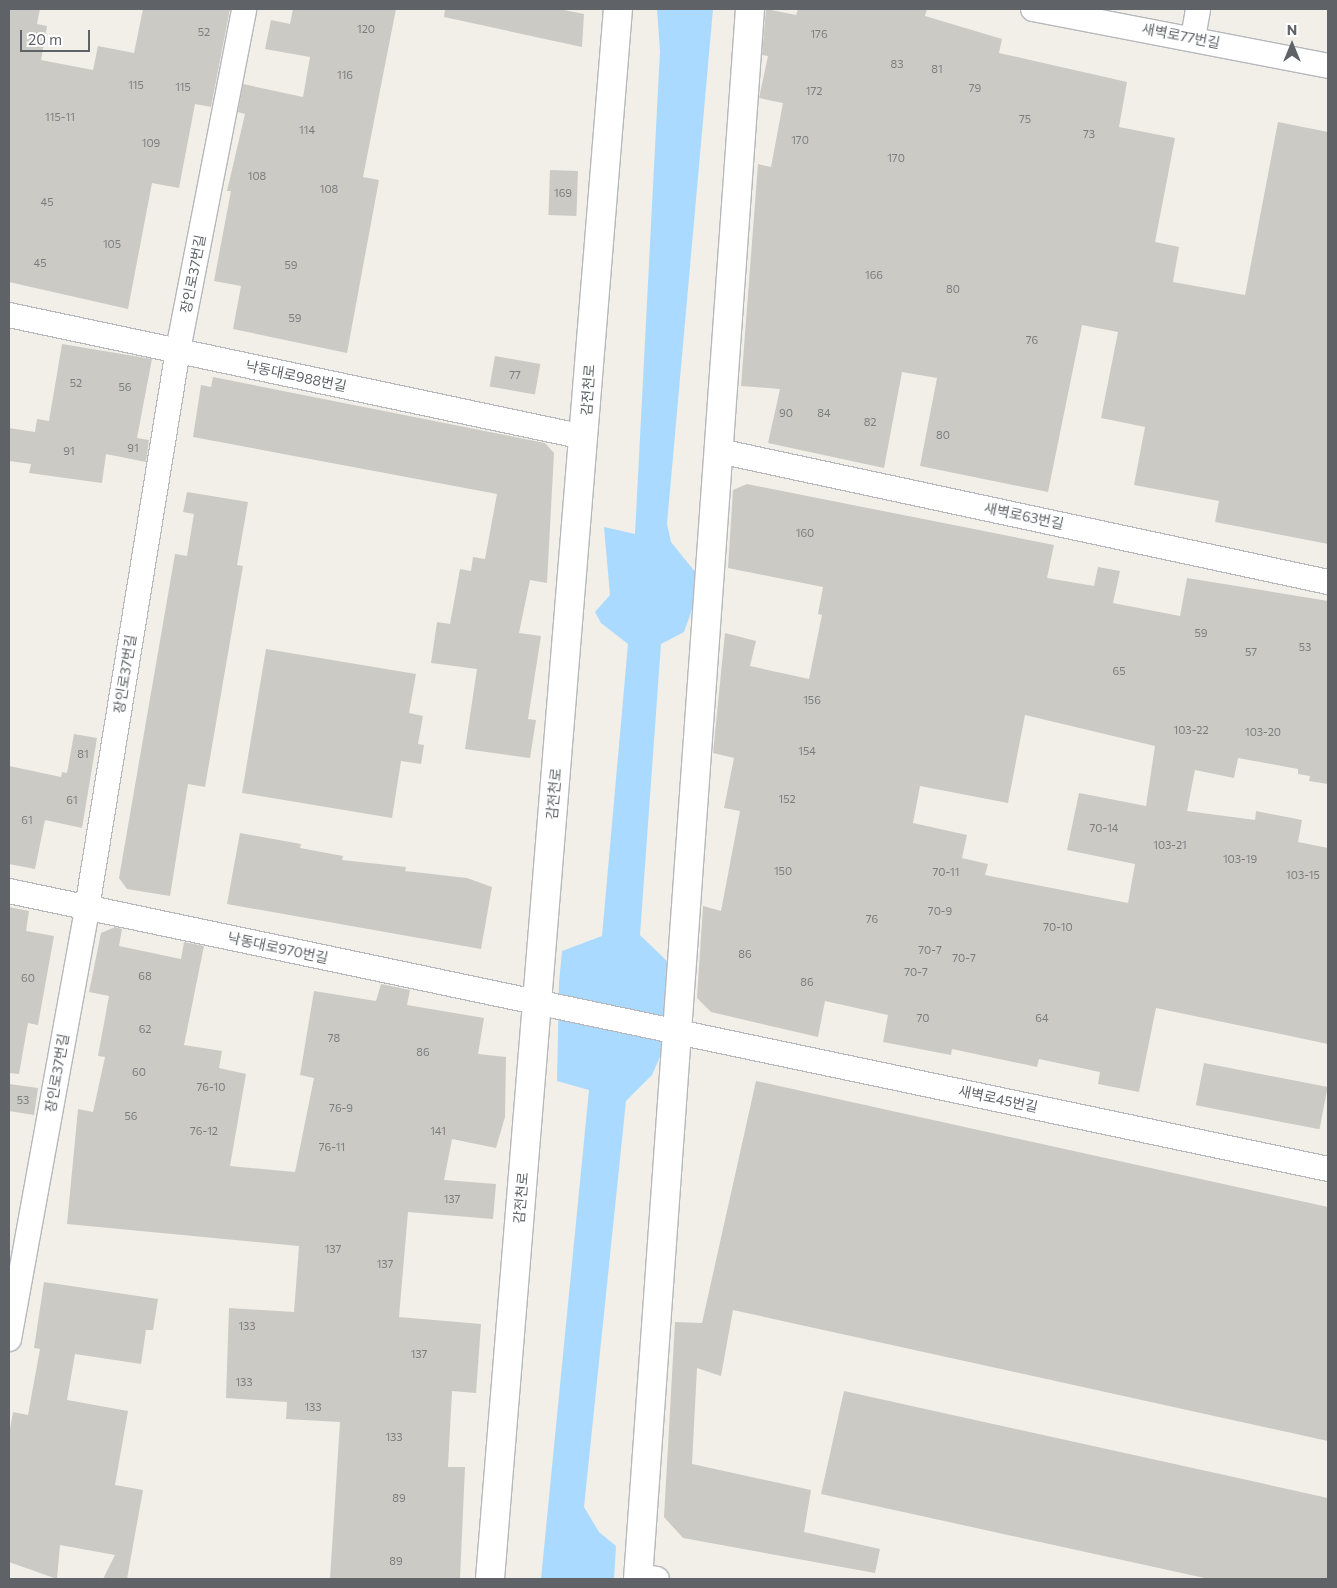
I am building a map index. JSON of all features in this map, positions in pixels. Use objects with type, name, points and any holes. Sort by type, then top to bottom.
[{"type":"street","name":"장인로37번길","points":[[9,1339],[87,908],[178,350],[244,9]]},
{"type":"street","name":"감전천로","points":[[490,1579],[542,1004],[618,9]]},
{"type":"street","points":[[644,1578],[673,1029],[719,451],[750,9]]},
{"type":"street","name":"새벽로77번길","points":[[1033,9],[1193,38],[1328,66]]},
{"type":"street","points":[[1193,38],[1198,9]]},
{"type":"street","name":"낙동대로988번길","points":[[9,315],[584,437]]},
{"type":"street","name":"새벽로63번길","points":[[719,451],[1328,582]]},
{"type":"street","name":"낙동대로970번길","points":[[9,891],[542,1004],[673,1029]]},
{"type":"street","name":"새벽로45번길","points":[[673,1029],[1328,1169]]},
{"type":"water","points":[[657,9],[713,9],[667,524],[671,542],[696,573],[699,590],[684,632],[661,644],[640,935],[671,965],[660,1057],[652,1075],[626,1101],[584,1507],[599,1532],[616,1546],[614,1579],[541,1579],[589,1090],[557,1081],[559,983],[562,951],[602,936],[628,644],[601,623],[595,612],[610,595],[604,527],[635,534],[660,51]]},
{"type":"building","points":[[9,9],[40,9],[37,24],[47,26],[41,60],[93,70],[98,46],[134,53],[143,9],[230,9],[211,107],[195,104],[179,188],[152,183],[128,309],[9,282]]},
{"type":"building","points":[[293,9],[396,9],[363,177],[379,180],[347,353],[233,329],[241,286],[214,281],[231,191],[227,191],[245,114],[238,112],[243,84],[303,97],[310,57],[265,49],[271,20],[290,24]]},
{"type":"building","points":[[445,9],[559,9],[584,14],[582,47],[444,17]]},
{"type":"building","points":[[766,9],[796,15],[798,9],[927,9],[925,16],[1002,39],[999,53],[1127,82],[1119,127],[1175,138],[1155,242],[1179,247],[1173,282],[1245,295],[1278,122],[1328,132],[1328,544],[1215,522],[1219,501],[1134,485],[1145,427],[1101,418],[1118,332],[1082,325],[1048,492],[920,466],[937,378],[902,372],[884,468],[768,443],[780,389],[741,386],[758,164],[771,167],[783,103],[759,98],[768,56],[762,55]]},
{"type":"building","points":[[550,170],[578,171],[576,216],[548,215]]},
{"type":"building","points":[[62,344],[152,359],[137,438],[149,440],[146,462],[106,454],[102,483],[29,473],[31,464],[9,461],[9,428],[35,432],[37,419],[49,421]]},
{"type":"building","points":[[495,356],[540,364],[535,395],[490,387]]},
{"type":"building","points":[[213,377],[545,443],[554,453],[547,583],[530,580],[519,633],[541,636],[528,719],[536,720],[530,758],[465,749],[477,669],[431,663],[437,622],[450,624],[460,569],[471,571],[473,557],[485,559],[497,494],[193,437],[201,385],[211,387]]},
{"type":"building","points":[[747,484],[1054,545],[1047,578],[1094,586],[1098,567],[1120,571],[1113,603],[1180,616],[1187,578],[1328,601],[1328,784],[1309,781],[1310,776],[1298,774],[1298,769],[1238,758],[1234,778],[1195,770],[1187,811],[1255,820],[1256,811],[1302,820],[1298,842],[1328,848],[1328,1044],[1156,1008],[1139,1092],[1098,1084],[1100,1072],[1039,1059],[1037,1067],[952,1049],[951,1055],[883,1042],[888,1015],[825,1001],[818,1037],[711,1012],[697,998],[703,906],[721,911],[740,811],[724,808],[734,758],[713,753],[725,633],[756,641],[750,666],[809,679],[822,615],[818,614],[823,587],[728,568],[733,490]],"holes":[[[1025,715],[1155,746],[1146,806],[1079,793],[1067,850],[1135,864],[1128,903],[985,875],[988,864],[962,858],[967,835],[913,823],[920,786],[1008,803]]]},
{"type":"building","points":[[187,492],[248,502],[237,565],[243,566],[205,787],[188,784],[170,896],[127,889],[119,878],[175,554],[187,556],[194,514],[183,512]]},
{"type":"building","points":[[266,649],[416,674],[409,713],[423,716],[418,744],[424,745],[421,764],[401,761],[392,818],[242,793]]},
{"type":"building","points":[[74,734],[97,738],[82,828],[45,820],[35,869],[9,864],[9,766],[61,777],[62,772],[67,773]]},
{"type":"building","points":[[240,833],[301,844],[300,848],[343,856],[342,860],[406,867],[405,871],[467,878],[492,887],[481,949],[227,904]]},
{"type":"building","points":[[9,907],[29,911],[26,931],[54,936],[38,1025],[28,1023],[19,1074],[9,1073]]},
{"type":"building","points":[[115,927],[122,929],[119,946],[181,959],[184,942],[204,946],[184,1045],[222,1051],[219,1068],[246,1074],[230,1166],[295,1172],[314,1078],[300,1075],[314,991],[376,1001],[381,984],[410,990],[407,1005],[484,1018],[478,1054],[506,1057],[505,1117],[496,1148],[452,1139],[444,1180],[496,1184],[493,1219],[408,1212],[399,1317],[481,1324],[476,1393],[452,1391],[448,1467],[465,1467],[460,1579],[330,1579],[340,1422],[286,1419],[287,1402],[226,1398],[229,1308],[294,1312],[299,1246],[67,1224],[78,1109],[93,1112],[105,1057],[98,1056],[109,996],[89,992],[101,933]]},
{"type":"building","points":[[1204,1063],[1328,1087],[1319,1129],[1196,1105]]},
{"type":"building","points":[[756,1081],[1328,1207],[1328,1441],[733,1310],[721,1376],[697,1368],[692,1464],[811,1490],[804,1532],[880,1549],[875,1573],[683,1538],[664,1517],[675,1322],[702,1323]]},
{"type":"building","points":[[9,1084],[38,1088],[34,1115],[9,1111]]},
{"type":"building","points":[[44,1282],[158,1299],[153,1330],[146,1330],[141,1364],[75,1354],[67,1400],[128,1411],[115,1485],[143,1490],[127,1579],[103,1579],[115,1555],[60,1545],[57,1579],[9,1562],[9,1435],[13,1412],[28,1415],[40,1349],[34,1348]]},
{"type":"building","points":[[844,1391],[1328,1498],[1328,1579],[1209,1579],[821,1494]]}]
